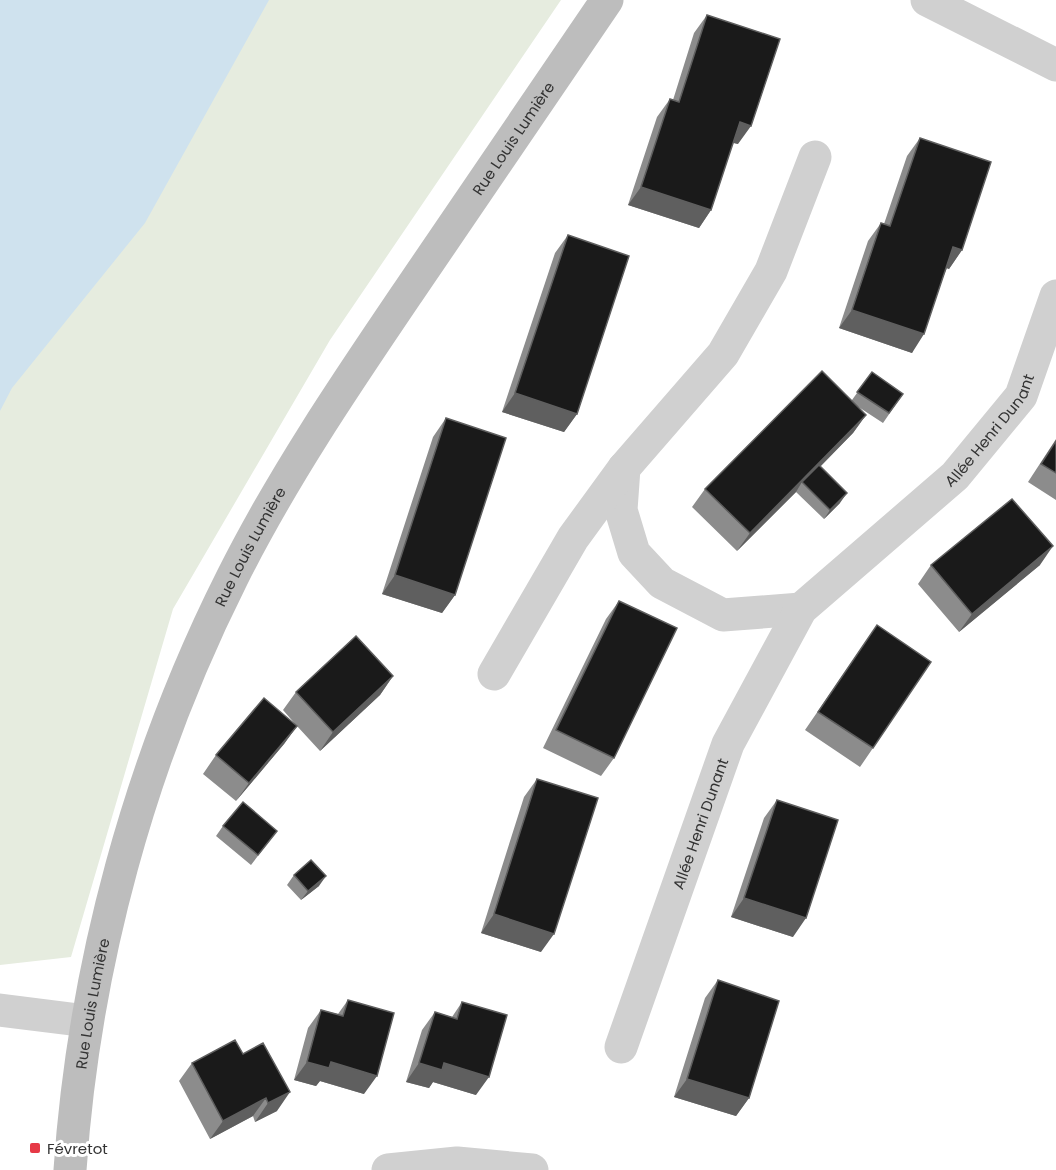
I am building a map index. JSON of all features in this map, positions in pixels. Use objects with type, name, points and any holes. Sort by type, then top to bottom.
[{"type":"main road","name":"Rue Louis Lumière","points":[[70,1170],[87,1021],[110,914],[141,800],[180,692],[232,578],[286,478],[353,373],[607,0]]},
{"type":"street","points":[[927,0],[1056,65]]},
{"type":"street","points":[[494,674],[573,538],[624,468],[723,354],[771,272],[815,157]]},
{"type":"street","name":"Allée Henri Dunant","points":[[621,1047],[728,744],[801,609],[955,476],[1021,396],[1056,296]]},
{"type":"street","points":[[624,468],[621,510],[634,553],[662,583],[723,615],[801,609]]},
{"type":"street","points":[[0,1010],[87,1021]]},
{"type":"street","points":[[388,1170],[457,1163],[524,1169]]},
{"type":"shaded area","points":[[0,0],[561,0],[330,340],[173,609],[71,957],[0,965]]},
{"type":"water","points":[[0,0],[269,0],[145,223],[12,388],[0,411]]},
{"type":"building","points":[[707,15],[780,39],[751,126],[740,122],[711,210],[641,187],[670,99],[679,102]]},
{"type":"building","points":[[920,138],[991,162],[962,250],[953,247],[924,334],[852,310],[881,223],[890,226]]},
{"type":"building","points":[[568,235],[629,256],[577,414],[515,393]]},
{"type":"building","points":[[822,371],[866,415],[750,533],[705,489]]},
{"type":"building","points":[[872,372],[903,394],[889,413],[857,392]]},
{"type":"building","points":[[446,418],[506,438],[455,595],[395,575]]},
{"type":"building","points":[[1056,441],[1056,473],[1041,464]]},
{"type":"building","points":[[819,465],[847,493],[830,510],[802,482]]},
{"type":"building","points":[[1012,499],[1053,546],[972,614],[931,565]]},
{"type":"building","points":[[619,601],[677,628],[614,758],[556,730]]},
{"type":"building","points":[[877,625],[931,662],[873,748],[818,712]]},
{"type":"building","points":[[356,636],[393,676],[333,732],[296,692]]},
{"type":"building","points":[[264,698],[297,726],[249,783],[216,755]]},
{"type":"building","points":[[537,779],[598,798],[554,934],[494,914]]},
{"type":"building","points":[[777,800],[838,820],[806,918],[744,898]]},
{"type":"building","points":[[243,802],[277,831],[258,855],[223,826]]},
{"type":"building","points":[[311,860],[326,876],[308,891],[294,875]]},
{"type":"building","points":[[718,980],[779,1001],[749,1098],[687,1079]]},
{"type":"building","points":[[348,1000],[394,1013],[377,1076],[331,1062],[329,1068],[307,1062],[321,1010],[343,1016]]},
{"type":"building","points":[[462,1002],[507,1015],[489,1077],[444,1063],[442,1070],[419,1063],[435,1012],[457,1019]]},
{"type":"building","points":[[235,1040],[243,1054],[263,1043],[290,1092],[268,1103],[266,1098],[223,1121],[192,1063]]},
{"type":"place","name":"Févretot","points":[[35,1148]]}]
